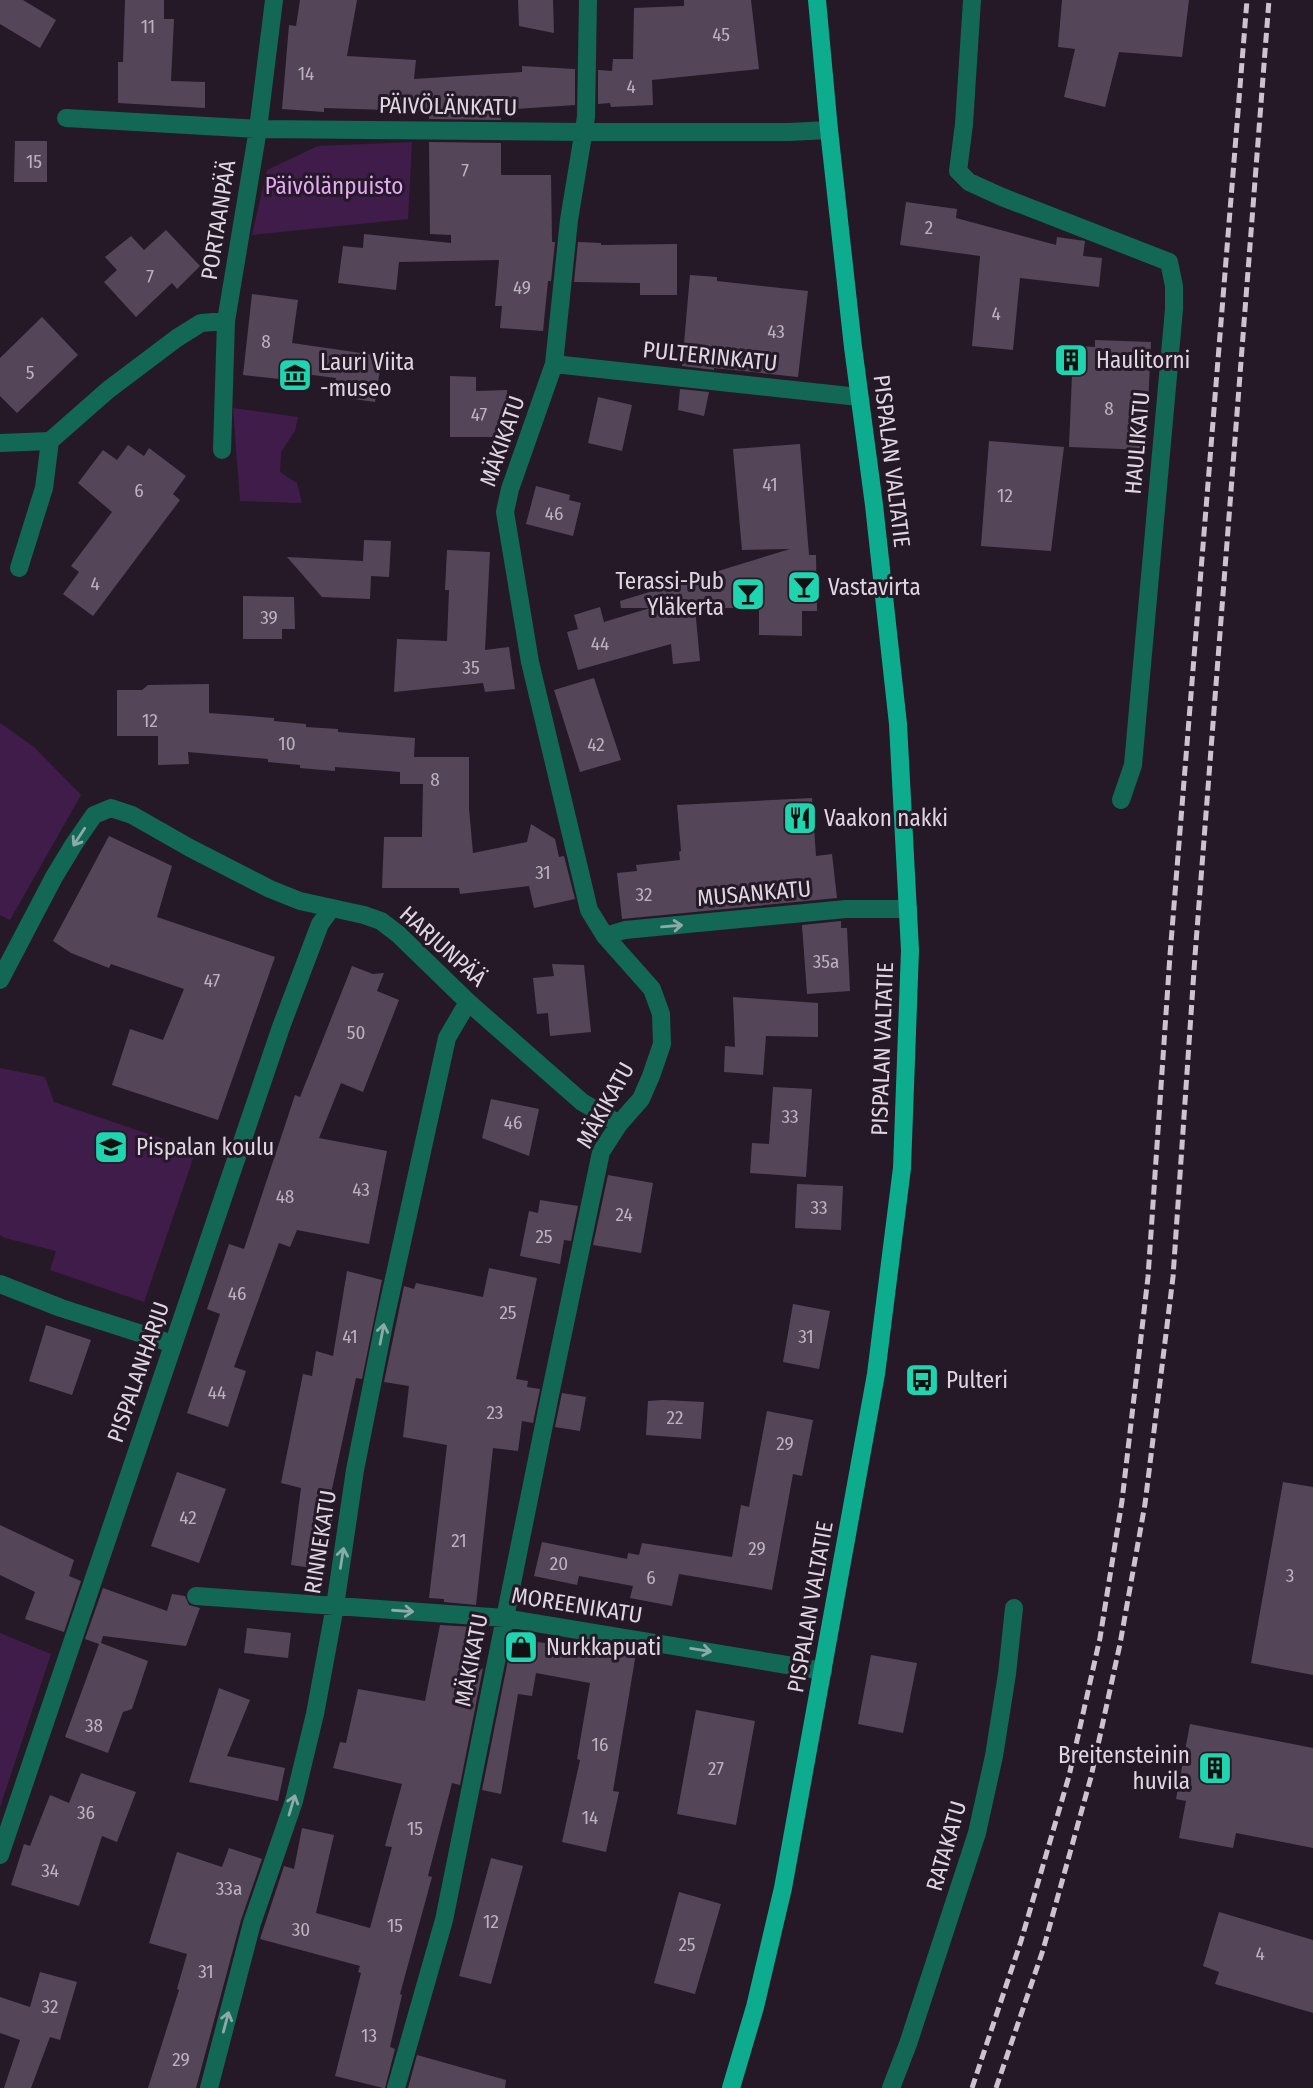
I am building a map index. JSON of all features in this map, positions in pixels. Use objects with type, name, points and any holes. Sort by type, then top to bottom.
[{"type":"main road","name":"PISPALAN VALTATIE","points":[[731,2088],[755,2007],[783,1888],[876,1374],[902,1168],[910,950],[898,724],[829,130],[817,0]]},
{"type":"street","name":"PORTAANPÄÄ","points":[[222,450],[226,320],[258,129],[274,0]]},
{"type":"street","name":"MÄKIKATU","points":[[396,2088],[444,1920],[601,1152],[619,1124],[641,1098],[662,1044],[661,1014],[652,989],[605,936],[589,910],[530,662],[505,512],[510,489],[554,364],[569,220],[586,117],[588,0]]},
{"type":"street","name":"HAULIKATU","points":[[972,0],[964,124],[958,171],[969,182],[1002,197],[1169,262],[1174,286],[1133,765],[1121,800]]},
{"type":"street","name":"PÄIVÖLÄNKATU","points":[[66,118],[258,129],[584,132],[829,130]]},
{"type":"street","points":[[0,443],[50,441],[108,390],[177,338],[201,323],[226,320]]},
{"type":"street","name":"PULTERINKATU","points":[[554,364],[859,397]]},
{"type":"street","points":[[19,568],[44,488],[50,441]]},
{"type":"street","name":"HARJUNPÄÄ","points":[[0,979],[54,877],[94,815],[111,808],[132,815],[270,889],[300,901],[381,921],[582,1102],[619,1124]]},
{"type":"street","name":"PISPALANHARJU","points":[[0,1855],[306,958],[320,924],[331,909]]},
{"type":"street","name":"MUSANKATU","points":[[605,936],[625,930],[846,909],[908,909]]},
{"type":"street","name":"RINNEKATU","points":[[209,2088],[252,1923],[294,1801],[315,1714],[335,1606],[355,1470],[384,1324],[447,1038],[468,1002]]},
{"type":"street","points":[[0,1284],[61,1308],[173,1344]]},
{"type":"street","name":"MOREENIKATU","points":[[196,1596],[505,1618],[823,1671]]},
{"type":"street","name":"RATAKATU","points":[[891,2088],[917,2019],[977,1833],[996,1742],[1014,1608]]},
{"type":"green space","name":"Päivölänpuisto","points":[[412,142],[408,219],[252,235],[267,170],[318,146]]},
{"type":"green space","points":[[233,408],[298,417],[295,431],[281,452],[280,472],[297,483],[302,503],[240,501]]},
{"type":"green space","points":[[0,723],[34,747],[81,795],[10,920],[0,915]]},
{"type":"green space","points":[[0,1068],[45,1077],[54,1102],[196,1150],[144,1302],[50,1270],[56,1251],[0,1235]]},
{"type":"green space","points":[[0,1633],[51,1654],[0,1807]]},
{"type":"building","points":[[0,0],[23,0],[56,20],[40,48],[0,24]]},
{"type":"building","points":[[125,0],[164,0],[164,19],[174,19],[171,81],[205,82],[205,108],[118,103],[118,62],[123,62]]},
{"type":"building","points":[[300,0],[357,0],[347,56],[416,60],[414,79],[522,72],[522,66],[575,69],[575,105],[501,110],[501,120],[429,119],[429,113],[421,111],[324,108],[324,112],[282,109],[289,25],[296,26]]},
{"type":"building","points":[[518,0],[553,0],[554,33],[519,26]]},
{"type":"building","points":[[684,0],[751,0],[759,69],[652,80],[653,105],[611,107],[610,103],[598,104],[598,70],[612,71],[613,59],[633,59],[634,8],[684,6]]},
{"type":"building","points":[[1062,0],[1189,0],[1182,57],[1119,52],[1105,107],[1064,97],[1075,49],[1058,47]]},
{"type":"building","points":[[15,141],[47,141],[47,182],[14,182]]},
{"type":"building","points":[[429,142],[501,143],[501,175],[551,175],[552,242],[555,242],[543,331],[500,328],[502,306],[495,306],[499,260],[399,262],[396,290],[338,283],[343,246],[363,248],[364,234],[451,243],[451,235],[430,234]]},
{"type":"building","points":[[906,202],[957,209],[956,218],[1056,245],[1057,237],[1085,241],[1083,256],[1102,258],[1099,287],[1020,278],[1013,350],[972,346],[980,256],[900,245]]},
{"type":"building","points":[[166,230],[200,266],[177,289],[172,283],[136,317],[104,282],[117,270],[105,257],[131,236],[144,250]]},
{"type":"building","points":[[578,242],[601,245],[677,244],[677,295],[640,295],[640,283],[574,282]]},
{"type":"building","points":[[690,275],[717,277],[717,281],[808,291],[798,377],[682,366]]},
{"type":"building","points":[[252,294],[298,300],[292,343],[382,356],[375,402],[333,396],[336,378],[281,371],[280,379],[243,375]]},
{"type":"building","points":[[42,317],[78,355],[17,413],[0,396],[0,358]]},
{"type":"building","points":[[1095,340],[1151,342],[1146,450],[1069,447],[1072,375],[1057,374],[1058,345],[1095,347]]},
{"type":"building","points":[[450,376],[476,377],[476,391],[507,390],[507,437],[450,437]]},
{"type":"building","points":[[680,389],[709,392],[704,416],[678,410]]},
{"type":"building","points":[[598,397],[632,405],[622,451],[588,443]]},
{"type":"building","points":[[989,441],[1064,447],[1051,551],[981,546]]},
{"type":"building","points":[[800,444],[809,555],[816,555],[817,611],[802,611],[802,636],[759,635],[759,608],[695,608],[700,661],[673,664],[671,644],[578,670],[567,632],[578,629],[574,615],[600,607],[604,622],[650,608],[621,608],[620,601],[790,549],[742,550],[733,449]]},
{"type":"building","points":[[128,445],[144,456],[149,448],[186,476],[173,494],[180,500],[93,616],[63,594],[79,572],[71,566],[112,512],[78,483],[103,450],[117,460]]},
{"type":"building","points":[[536,486],[570,495],[569,500],[581,503],[573,536],[526,524]]},
{"type":"building","points":[[364,540],[391,541],[389,577],[371,576],[370,599],[322,597],[287,557],[363,561]]},
{"type":"building","points":[[447,550],[490,552],[485,650],[509,647],[515,689],[485,692],[483,683],[394,692],[397,639],[447,641]]},
{"type":"building","points":[[243,596],[294,597],[295,629],[282,629],[282,639],[243,639]]},
{"type":"building","points":[[594,678],[621,760],[580,772],[554,690]]},
{"type":"building","points":[[209,684],[209,713],[274,718],[274,721],[306,724],[306,727],[338,729],[338,732],[415,738],[414,757],[469,757],[469,809],[473,853],[527,842],[531,824],[555,839],[559,857],[564,856],[575,899],[534,908],[529,886],[460,894],[459,888],[382,888],[384,837],[422,837],[423,784],[400,784],[400,772],[335,767],[335,771],[300,768],[300,765],[268,762],[268,759],[188,752],[189,764],[158,765],[158,736],[117,736],[117,690],[142,690],[148,685]]},
{"type":"building","points":[[812,798],[816,856],[832,854],[837,898],[622,919],[617,873],[637,871],[636,865],[680,860],[677,805]]},
{"type":"building","points":[[109,836],[172,866],[157,917],[275,957],[218,1120],[112,1085],[130,1029],[163,1040],[184,989],[111,964],[109,968],[71,953],[53,941]]},
{"type":"building","points":[[841,921],[841,928],[847,928],[850,991],[807,994],[802,925]]},
{"type":"building","points":[[552,964],[584,965],[591,1032],[550,1036],[548,1013],[537,1014],[533,978],[554,976]]},
{"type":"building","points":[[352,966],[373,974],[384,973],[377,991],[399,1000],[363,1092],[341,1083],[319,1138],[387,1151],[369,1244],[297,1230],[290,1247],[279,1243],[234,1367],[246,1371],[228,1427],[187,1413],[220,1314],[207,1309],[229,1244],[244,1249],[295,1095],[300,1097]]},
{"type":"building","points":[[733,997],[818,1003],[818,1037],[766,1036],[763,1075],[724,1072],[725,1046],[735,1047]]},
{"type":"building","points":[[773,1087],[812,1089],[806,1177],[750,1173],[752,1143],[769,1144]]},
{"type":"building","points":[[491,1099],[539,1109],[529,1156],[482,1138]]},
{"type":"building","points":[[608,1175],[653,1183],[641,1253],[593,1245]]},
{"type":"building","points":[[797,1184],[843,1186],[841,1230],[795,1228]]},
{"type":"building","points":[[540,1200],[578,1206],[571,1241],[564,1240],[560,1264],[520,1256],[529,1211],[538,1213]]},
{"type":"building","points":[[489,1268],[537,1278],[516,1379],[528,1381],[527,1387],[540,1389],[533,1423],[522,1421],[518,1451],[493,1448],[476,1605],[429,1598],[447,1445],[403,1437],[409,1386],[384,1382],[404,1286],[414,1289],[416,1283],[483,1297]]},
{"type":"building","points":[[347,1271],[382,1280],[362,1379],[356,1378],[327,1512],[333,1513],[326,1570],[291,1565],[301,1488],[281,1483],[303,1374],[312,1376],[316,1351],[333,1356]]},
{"type":"building","points":[[793,1304],[830,1311],[819,1369],[783,1362]]},
{"type":"building","points":[[46,1325],[91,1340],[72,1395],[29,1381]]},
{"type":"building","points":[[562,1393],[586,1397],[580,1431],[555,1427]]},
{"type":"building","points":[[648,1401],[704,1402],[701,1439],[646,1435]]},
{"type":"building","points":[[767,1411],[813,1420],[802,1476],[793,1474],[772,1590],[679,1574],[672,1606],[630,1598],[633,1586],[579,1576],[577,1585],[534,1576],[542,1542],[627,1559],[628,1553],[639,1555],[642,1543],[732,1557],[741,1505],[749,1507]]},
{"type":"building","points":[[177,1472],[226,1489],[199,1563],[151,1546]]},
{"type":"building","points":[[1283,1482],[1313,1487],[1313,1675],[1251,1663]]},
{"type":"building","points":[[0,1525],[74,1560],[69,1576],[81,1581],[64,1632],[25,1619],[35,1592],[0,1575]]},
{"type":"building","points":[[103,1588],[167,1611],[172,1594],[185,1596],[189,1605],[200,1608],[186,1646],[103,1636],[101,1643],[148,1661],[132,1709],[123,1712],[108,1753],[65,1737],[99,1644],[85,1639]]},
{"type":"building","points":[[440,1625],[474,1627],[472,1640],[477,1640],[470,1677],[483,1668],[460,1785],[452,1783],[428,1876],[432,1877],[400,1994],[402,1995],[390,2047],[395,2049],[383,2088],[335,2076],[361,1973],[358,1972],[360,1966],[260,1939],[284,1866],[294,1869],[302,1828],[334,1835],[316,1913],[370,1928],[392,1847],[385,1846],[402,1784],[333,1768],[340,1742],[346,1743],[358,1689],[425,1701]]},
{"type":"building","points":[[247,1628],[291,1633],[288,1658],[244,1653]]},
{"type":"building","points":[[524,1640],[586,1649],[587,1645],[636,1653],[613,1791],[619,1792],[606,1852],[562,1842],[580,1760],[577,1759],[590,1683],[536,1673],[532,1696],[518,1694],[501,1794],[482,1790],[510,1650]]},
{"type":"building","points":[[871,1655],[917,1663],[903,1733],[858,1724]]},
{"type":"building","points":[[219,1688],[250,1700],[227,1756],[285,1768],[278,1801],[189,1782]]},
{"type":"building","points":[[696,1710],[755,1721],[736,1825],[677,1814]]},
{"type":"building","points":[[1190,1724],[1313,1748],[1313,1848],[1236,1833],[1233,1848],[1179,1838],[1186,1801],[1176,1799]]},
{"type":"building","points":[[81,1773],[136,1792],[117,1842],[102,1836],[79,1906],[11,1885],[24,1844],[30,1846],[50,1795],[69,1803]]},
{"type":"building","points":[[229,1848],[262,1859],[241,1920],[196,2088],[148,2088],[179,1990],[177,1989],[187,1954],[149,1943],[177,1852],[222,1867]]},
{"type":"building","points":[[491,1858],[523,1866],[491,1984],[459,1976]]},
{"type":"building","points":[[679,1892],[721,1904],[695,1994],[654,1983]]},
{"type":"building","points":[[1219,1912],[1313,1940],[1313,2013],[1215,1984],[1219,1972],[1203,1966]]},
{"type":"building","points":[[40,1972],[77,1982],[60,2040],[50,2037],[31,2088],[4,2088],[20,2040],[0,2033],[0,1997],[30,2007]]},
{"type":"building","points":[[417,2055],[506,2080],[505,2088],[408,2088]]},
{"type":"railway","points":[[972,2088],[1021,1941],[1069,1776],[1100,1638],[1122,1501],[1148,1277],[1170,955],[1247,0]]},
{"type":"railway","points":[[996,2088],[1043,1950],[1091,1777],[1120,1644],[1145,1504],[1173,1277],[1195,956],[1269,0]]},
{"type":"place","name":"Haulitorni","points":[[1071,360]]},
{"type":"place","name":"Lauri Viita -museo","points":[[295,375]]},
{"type":"place","name":"Vastavirta","points":[[804,587]]},
{"type":"place","name":"Terassi-Pub Yläkerta","points":[[748,594]]},
{"type":"place","name":"Vaakon nakki","points":[[800,818]]},
{"type":"place","name":"Pispalan koulu","points":[[111,1147]]},
{"type":"place","name":"Pulteri","points":[[922,1380]]},
{"type":"place","name":"Nurkkapuati","points":[[521,1647]]},
{"type":"place","name":"Breitensteinin huvila","points":[[1215,1768]]}]
